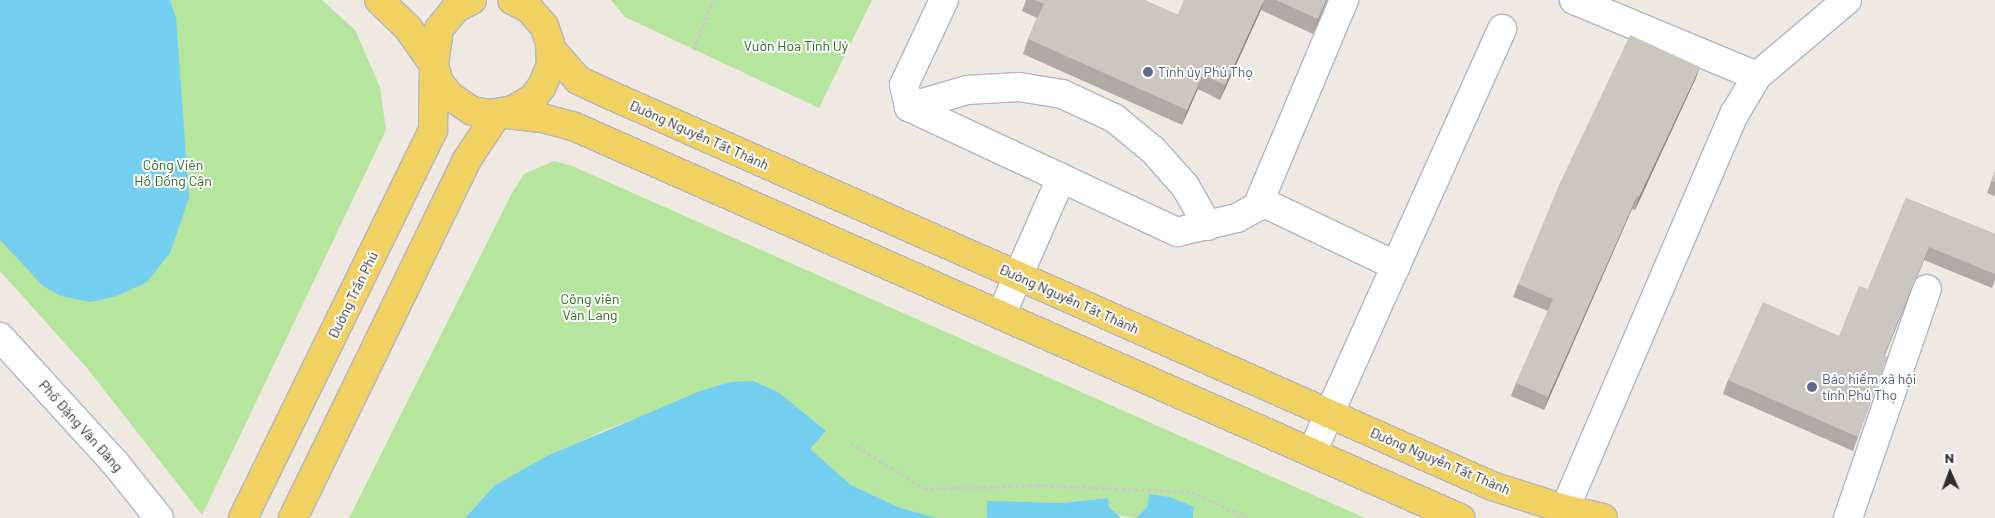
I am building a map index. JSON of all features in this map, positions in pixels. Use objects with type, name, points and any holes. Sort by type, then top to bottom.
[{"type":"main road","points":[[379,0],[408,28],[434,65],[444,90],[456,102],[472,111],[542,118],[575,127],[1460,518]]},
{"type":"main road","name":"Đường Nguyễn Tất Thành","points":[[512,0],[529,9],[546,25],[569,72],[587,85],[1492,486],[1563,514],[1603,518]]},
{"type":"main road","name":"Đường Trần Phú","points":[[243,518],[431,135],[434,65],[439,30],[449,14],[465,1]]},
{"type":"main road","points":[[293,518],[466,161],[498,113],[520,107],[538,92],[549,72],[546,25]]},
{"type":"street","points":[[909,107],[904,85],[944,0]]},
{"type":"street","points":[[909,107],[1177,232],[1208,226],[1249,213],[1260,201],[1344,0]]},
{"type":"street","points":[[1574,0],[1756,76]]},
{"type":"street","points":[[1563,514],[1735,113],[1756,76],[1848,0]]},
{"type":"street","points":[[1312,452],[1502,29]]},
{"type":"street","points":[[909,107],[967,90],[1019,87],[1062,94],[1114,118],[1153,150],[1185,186],[1208,226]]},
{"type":"street","points":[[1001,315],[1062,178]]},
{"type":"street","points":[[1260,201],[1396,266]]},
{"type":"street","points":[[1848,518],[1927,289]]},
{"type":"street","name":"Phố Đặng Văn Đăng","points":[[0,337],[115,463],[160,518]]},
{"type":"path","points":[[694,50],[713,0]]},
{"type":"path","points":[[851,443],[924,488],[1037,485],[1191,492],[1249,518]]},
{"type":"green space","name":"Công Viên Hồ Đồng Cận","points":[[0,0],[322,0],[355,30],[380,87],[386,130],[202,515],[87,368],[0,271]]},
{"type":"green space","name":"Vườn Hoa Tỉnh Uỷ","points":[[611,0],[872,0],[819,108],[625,17]]},
{"type":"green space","name":"Công viên Văn Lang","points":[[554,161],[572,166],[1365,518],[1193,518],[1194,507],[1149,495],[1147,507],[1136,518],[1116,515],[1109,507],[1108,498],[1061,503],[987,502],[987,518],[936,518],[898,507],[851,485],[809,449],[825,431],[730,382],[600,432],[495,485],[465,518],[349,518],[512,193],[524,174]]},
{"type":"water","points":[[0,0],[170,0],[176,17],[189,198],[170,253],[147,282],[117,296],[91,302],[61,296],[43,286],[0,240]]},
{"type":"water","points":[[753,381],[778,392],[826,431],[810,449],[851,485],[898,507],[936,518],[465,518],[495,485],[547,456],[698,392],[730,382]]},
{"type":"water","points":[[1149,494],[1170,497],[1194,507],[1193,518],[1136,518],[1147,507]]},
{"type":"water","points":[[1108,498],[1109,507],[1121,518],[987,518],[987,501],[1061,503]]},
{"type":"building","name":"Tỉnh ủy Phú Thọ","points":[[1034,0],[1144,0],[1178,15],[1184,0],[1264,0],[1225,85],[1203,75],[1187,110],[1028,39],[1044,4]]},
{"type":"building","points":[[1276,0],[1326,0],[1318,19]]},
{"type":"building","points":[[1630,35],[1700,67],[1639,197],[1637,196],[1548,397],[1516,383],[1553,299],[1518,284],[1559,185]]},
{"type":"building","points":[[1906,198],[1995,234],[1995,274],[1929,247],[1884,355],[1887,357],[1858,437],[1728,380],[1763,302],[1839,336],[1859,286],[1868,289]]},
{"type":"place","name":"Tỉnh ủy Phú Thọ","points":[[1148,72]]},
{"type":"place","name":"Bảo hiểm xã hội tỉnh Phú Thọ","points":[[1812,387]]}]
